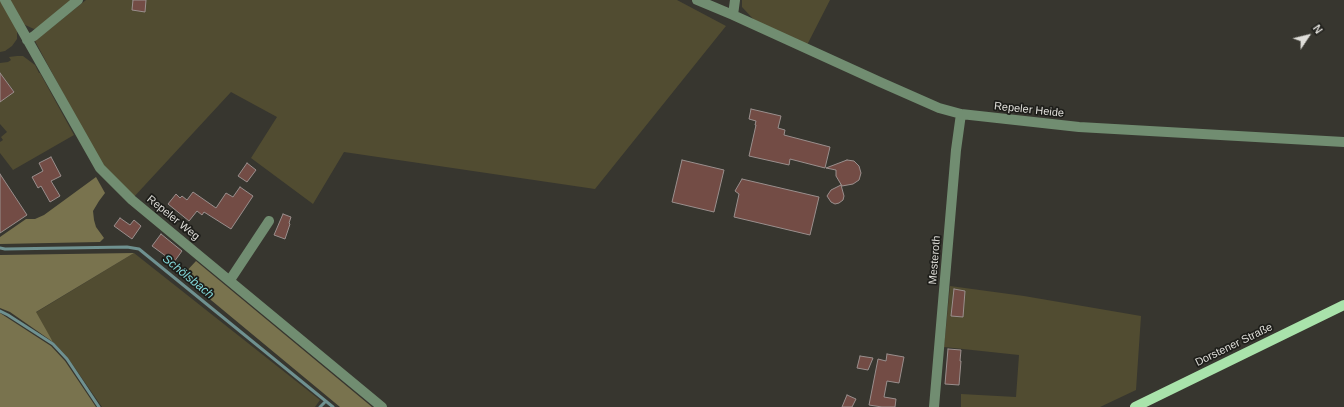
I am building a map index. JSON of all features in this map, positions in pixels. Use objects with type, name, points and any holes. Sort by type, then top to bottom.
[{"type":"main road","name":"Dorstener Straße","points":[[1135,407],[1344,305]]},
{"type":"street","name":"Repeler Weg","points":[[5,0],[100,168],[132,200],[382,407]]},
{"type":"street","points":[[27,40],[78,0]]},
{"type":"street","name":"Repeler Heide","points":[[697,0],[939,108],[961,114],[1079,127],[1344,142]]},
{"type":"street","points":[[733,15],[735,0]]},
{"type":"street","name":"Mesteroth","points":[[934,407],[956,150],[961,114]]},
{"type":"street","points":[[230,280],[268,221]]},
{"type":"shaded area","points":[[0,0],[17,30],[17,39],[12,46],[5,51],[0,52]]},
{"type":"shaded area","points":[[10,0],[75,0],[42,27],[34,29],[23,24]]},
{"type":"shaded area","points":[[86,0],[677,0],[726,26],[595,189],[344,152],[313,204],[251,158],[277,117],[231,92],[132,199],[101,164],[35,41]]},
{"type":"shaded area","points":[[742,0],[830,0],[807,45],[756,22],[742,7]]},
{"type":"shaded area","points":[[23,56],[35,65],[74,135],[13,170],[0,153],[0,142],[3,140],[1,137],[7,132],[0,124],[0,102],[14,91],[3,77],[0,80],[0,63],[8,62],[11,60],[9,57]]},
{"type":"shaded area","points":[[96,177],[105,193],[93,211],[96,227],[104,238],[100,242],[0,244],[0,237],[26,219],[35,219],[44,215]]},
{"type":"shaded area","points":[[134,253],[320,400],[315,407],[102,407],[68,358],[53,342],[35,313]]},
{"type":"shaded area","points":[[134,253],[36,312],[53,342],[10,312],[0,308],[0,255]]},
{"type":"shaded area","points":[[196,261],[372,407],[340,407],[182,276]]},
{"type":"shaded area","points":[[950,286],[1024,296],[1141,316],[1136,390],[1100,407],[961,407],[961,394],[1016,397],[1019,355],[944,347]]},
{"type":"shaded area","points":[[0,313],[51,346],[65,361],[96,407],[0,407]]},
{"type":"building","points":[[133,0],[146,0],[145,12],[132,10]]},
{"type":"building","points":[[0,73],[14,92],[0,102]]},
{"type":"building","points":[[751,109],[781,116],[778,128],[785,130],[784,135],[830,147],[825,168],[790,159],[789,165],[749,156],[756,125],[756,121],[749,119]]},
{"type":"building","points":[[51,157],[61,176],[51,181],[60,196],[50,202],[41,186],[38,188],[32,177],[43,171],[39,163]]},
{"type":"building","points":[[682,160],[724,170],[714,212],[672,202]]},
{"type":"building","points":[[847,160],[854,161],[859,166],[861,173],[859,180],[853,184],[842,186],[836,176],[836,170],[826,168]]},
{"type":"building","points":[[247,163],[256,170],[247,182],[238,176]]},
{"type":"building","points":[[0,174],[27,215],[0,233]]},
{"type":"building","points":[[742,179],[819,197],[810,235],[734,217],[739,194],[735,191]]},
{"type":"building","points":[[841,185],[844,196],[843,200],[835,204],[831,202],[827,196],[831,190]]},
{"type":"building","points":[[240,187],[253,196],[231,229],[204,212],[202,215],[197,211],[189,221],[168,204],[176,194],[180,198],[182,196],[187,200],[193,192],[216,208],[226,193],[233,197]]},
{"type":"building","points":[[283,214],[291,217],[285,239],[274,235]]},
{"type":"building","points":[[120,218],[130,225],[134,220],[141,226],[132,239],[114,226]]},
{"type":"building","points":[[161,234],[182,251],[174,262],[152,246]]},
{"type":"building","points":[[954,289],[965,291],[963,317],[951,316]]},
{"type":"building","points":[[948,349],[961,350],[959,385],[945,384]]},
{"type":"building","points":[[887,354],[904,357],[899,383],[887,381],[884,397],[896,399],[895,407],[869,405],[878,359],[886,361]]},
{"type":"building","points":[[860,356],[873,358],[868,370],[857,368]]},
{"type":"building","points":[[847,395],[856,399],[852,407],[842,407]]},
{"type":"waterway","name":"Schölsbach","points":[[0,248],[127,247],[139,249],[333,407]]},
{"type":"waterway","points":[[0,311],[53,344],[67,359],[99,407]]},
{"type":"waterway","name":"Schölsbach","points":[[320,407],[326,401]]}]
